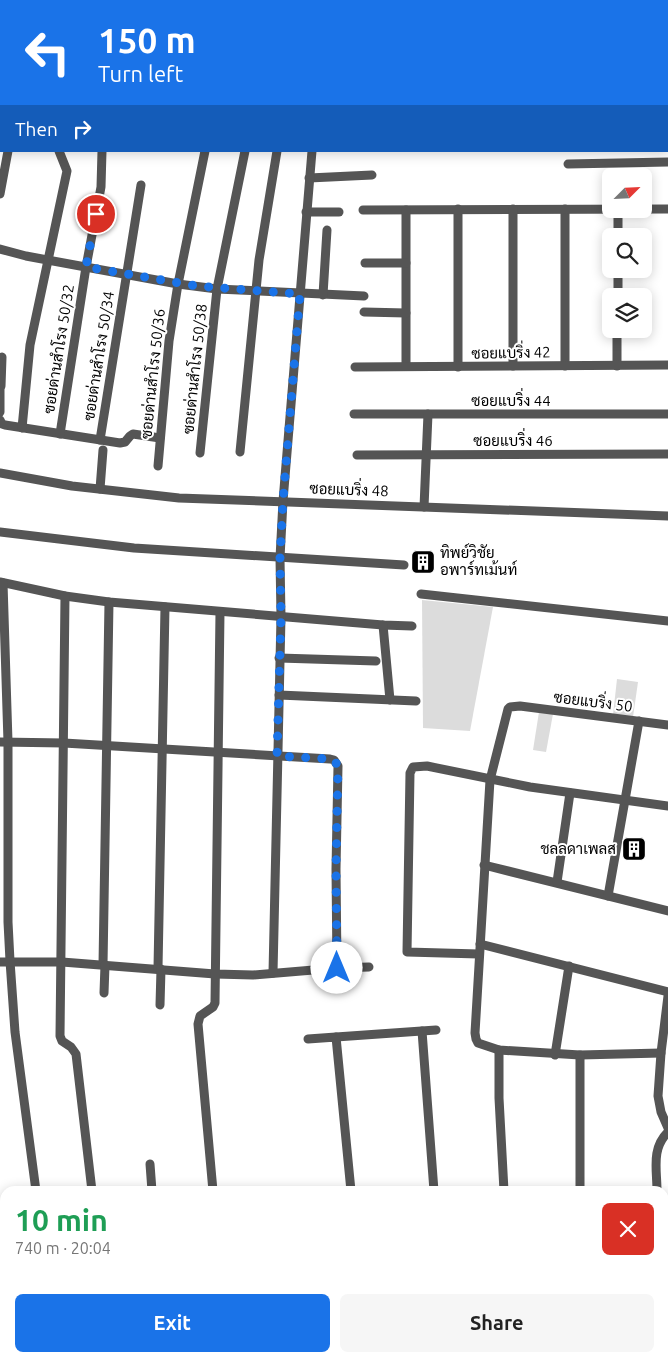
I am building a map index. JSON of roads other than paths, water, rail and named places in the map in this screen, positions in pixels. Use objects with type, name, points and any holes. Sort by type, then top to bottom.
[{"type":"street","points":[[0,194],[8,152]]},
{"type":"street","points":[[22,428],[30,345],[67,171],[59,152]]},
{"type":"street","name":"ซอยด่านสำโรง 50/32","points":[[60,434],[86,267],[101,187],[102,152]]},
{"type":"street","name":"ซอยด่านสำโรง 50/36","points":[[158,466],[169,341],[178,284],[205,152]]},
{"type":"street","name":"ซอยด่านสำโรง 50/38","points":[[200,453],[216,289],[245,152]]},
{"type":"street","points":[[240,452],[262,238],[277,152]]},
{"type":"street","points":[[273,973],[281,617],[280,558],[312,152]]},
{"type":"street","points":[[568,164],[668,162]]},
{"type":"street","points":[[310,178],[372,175]]},
{"type":"street","name":"ซอยด่านสำโรง 50/34","points":[[100,440],[141,186]]},
{"type":"street","points":[[458,209],[458,367]]},
{"type":"street","points":[[512,366],[513,209]]},
{"type":"street","points":[[565,209],[565,366]]},
{"type":"street","points":[[363,210],[602,209]]},
{"type":"street","points":[[652,209],[668,209]]},
{"type":"street","points":[[406,210],[406,366]]},
{"type":"street","points":[[306,212],[339,212]]},
{"type":"street","points":[[323,295],[327,230]]},
{"type":"street","points":[[0,249],[126,275],[216,289],[364,296]]},
{"type":"street","points":[[365,263],[406,263]]},
{"type":"street","points":[[364,312],[406,313]]},
{"type":"street","points":[[617,338],[617,366]]},
{"type":"street","points":[[0,412],[2,357]]},
{"type":"street","name":"ซอยแบริ่ง 42","points":[[354,366],[668,365]]},
{"type":"street","name":"ซอยแบริ่ง 44","points":[[354,414],[668,414]]},
{"type":"street","points":[[424,507],[428,414]]},
{"type":"street","points":[[0,420],[5,425],[124,443],[134,434],[160,438]]},
{"type":"street","points":[[100,489],[103,450]]},
{"type":"street","name":"ซอยแบริ่ง 46","points":[[358,455],[668,454]]},
{"type":"street","name":"ซอยแบริ่ง 48","points":[[0,473],[72,486],[178,498],[668,516]]},
{"type":"street","points":[[0,532],[134,548],[404,565]]},
{"type":"street","points":[[35,1186],[15,1032],[10,961],[2,582],[65,596],[109,602],[412,626]]},
{"type":"street","points":[[421,594],[668,621]]},
{"type":"street","points":[[65,596],[60,1036],[62,1041],[71,1047],[76,1054],[91,1186]]},
{"type":"street","points":[[104,993],[109,602]]},
{"type":"street","points":[[160,1005],[165,607]]},
{"type":"street","points":[[213,1186],[198,1024],[200,1016],[213,1007],[215,1003],[220,612]]},
{"type":"street","points":[[383,625],[390,700]]},
{"type":"street","points":[[279,658],[376,661]]},
{"type":"street","points":[[279,695],[416,701]]},
{"type":"street","name":"ซอยแบริ่ง 50","points":[[490,780],[505,714],[508,709],[515,706],[668,725]]},
{"type":"street","points":[[608,896],[639,721]]},
{"type":"street","points":[[4,742],[162,748],[334,760],[338,766],[337,968]]},
{"type":"street","points":[[406,952],[411,769],[416,765],[448,769],[490,780],[668,806]]},
{"type":"street","points":[[490,780],[479,954],[476,1039],[483,1046],[499,1050],[555,1055],[661,1053]]},
{"type":"street","points":[[558,882],[570,793]]},
{"type":"street","points":[[484,865],[668,911]]},
{"type":"street","points":[[480,944],[569,966],[668,997],[658,1096],[661,1112],[668,1130],[656,1151],[657,1186]]},
{"type":"street","points":[[397,952],[479,954]]},
{"type":"street","points":[[0,962],[62,962],[160,968],[215,974],[273,973],[369,967]]},
{"type":"street","points":[[555,1055],[569,966]]},
{"type":"street","points":[[308,1039],[436,1030]]},
{"type":"street","points":[[422,1031],[434,1186]]},
{"type":"street","points":[[336,1037],[351,1186]]},
{"type":"street","points":[[499,1050],[499,1098],[504,1186]]},
{"type":"street","points":[[580,1055],[580,1186]]},
{"type":"street","points":[[150,1164],[152,1186]]},
{"type":"place","name":"ทิพย์วิชัย อพาร์ทเม้นท์","points":[[423,562]]},
{"type":"place","name":"ชลลดาเพลส","points":[[634,849]]}]
